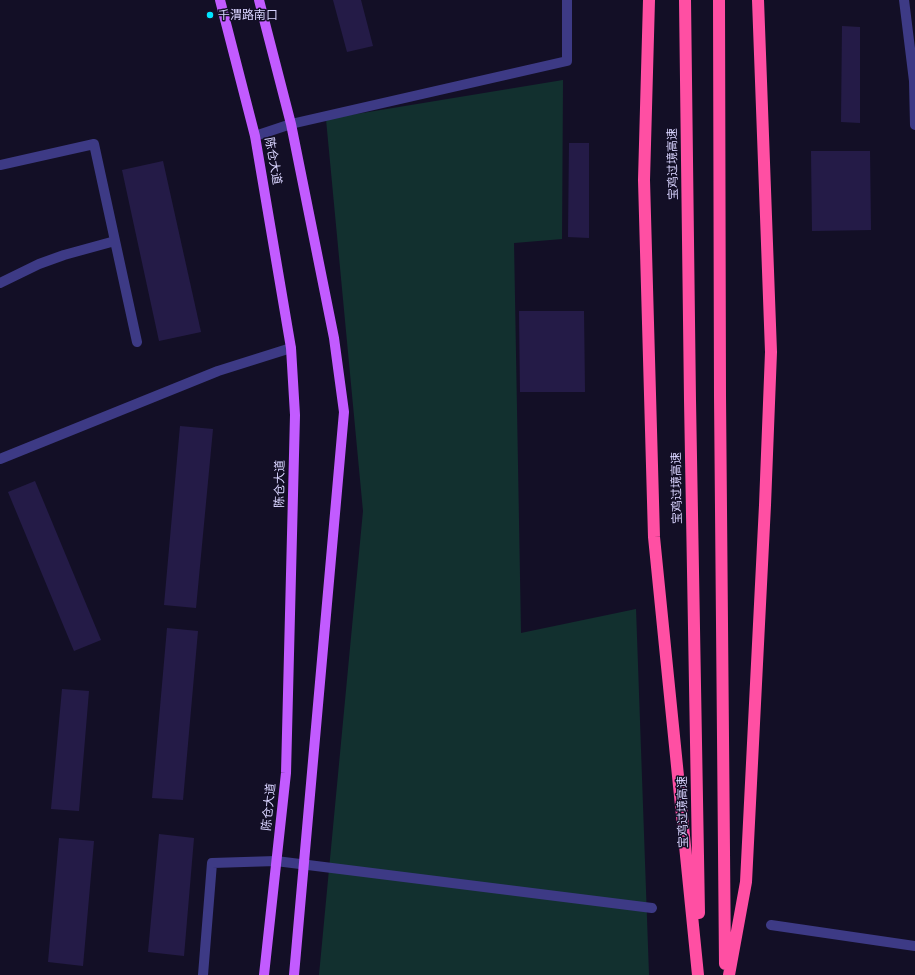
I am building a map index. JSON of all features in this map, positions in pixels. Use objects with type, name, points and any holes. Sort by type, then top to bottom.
[{"type":"highway","points":[[649,0],[644,180],[654,537],[699,975]]},
{"type":"highway","name":"宝鸡过境高速","points":[[685,0],[699,975]]},
{"type":"highway","points":[[719,0],[720,404],[725,975]]},
{"type":"highway","points":[[729,975],[746,882],[765,505],[771,352],[758,0]]},
{"type":"main road","name":"陈仓大道","points":[[220,0],[255,136],[291,348],[295,415],[286,757],[264,975]]},
{"type":"main road","points":[[259,0],[291,124],[334,338],[344,412],[294,975]]},
{"type":"street","points":[[255,136],[291,124],[567,61],[566,0]]},
{"type":"street","points":[[904,0],[914,81],[915,125]]},
{"type":"street","points":[[0,165],[94,144],[137,342]]},
{"type":"street","points":[[0,283],[39,264],[64,255],[115,241]]},
{"type":"street","points":[[0,459],[218,371],[291,348]]},
{"type":"street","points":[[203,975],[212,864],[276,861],[652,908]]},
{"type":"street","points":[[771,924],[915,946]]},
{"type":"green space","points":[[563,80],[562,239],[514,243],[521,633],[636,609],[649,975],[319,975],[363,511],[326,119]]},
{"type":"building","points":[[333,0],[361,0],[373,46],[347,52]]},
{"type":"building","points":[[842,26],[860,27],[860,123],[841,122]]},
{"type":"building","points":[[569,143],[589,143],[589,238],[568,237]]},
{"type":"building","points":[[811,151],[870,151],[871,230],[812,231]]},
{"type":"building","points":[[163,161],[201,332],[159,341],[122,170]]},
{"type":"building","points":[[519,311],[584,311],[585,392],[520,392]]},
{"type":"building","points":[[180,426],[213,429],[196,608],[164,605]]},
{"type":"building","points":[[35,481],[101,640],[74,651],[8,492]]},
{"type":"building","points":[[167,628],[198,631],[183,800],[152,798]]},
{"type":"building","points":[[62,689],[89,691],[79,811],[51,809]]},
{"type":"building","points":[[159,834],[194,838],[184,956],[148,952]]},
{"type":"building","points":[[59,838],[94,841],[83,966],[48,962]]},
{"type":"place","name":"千渭路南口","points":[[210,15]]}]
